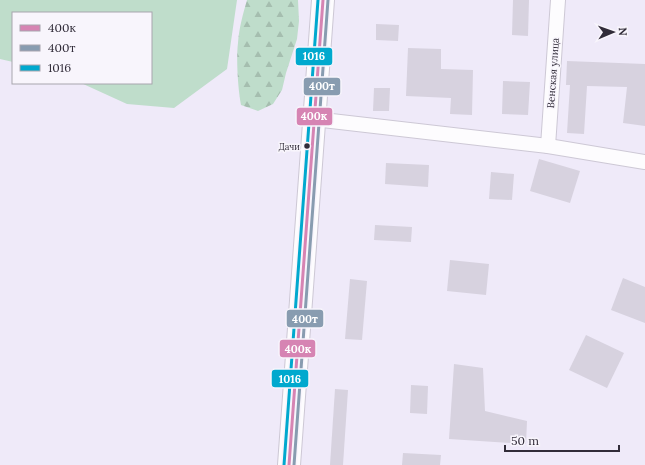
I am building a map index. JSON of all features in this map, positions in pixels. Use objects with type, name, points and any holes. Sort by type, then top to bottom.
[{"type":"main road","points":[[289,465],[323,0]]},
{"type":"street","name":"Венская улица","points":[[548,146],[558,0]]},
{"type":"street","points":[[314,119],[548,146],[645,162]]},
{"type":"green space","points":[[0,0],[237,0],[227,69],[174,108],[127,104],[83,84],[152,84],[152,12],[12,12],[12,62],[0,59]]},
{"type":"green space","points":[[247,0],[298,0],[299,21],[297,39],[282,90],[273,104],[258,111],[241,105],[239,91],[237,50],[240,26]]},
{"type":"building","points":[[513,0],[529,0],[528,36],[512,35]]},
{"type":"building","points":[[376,24],[399,25],[398,41],[376,40]]},
{"type":"building","points":[[408,48],[441,49],[441,69],[473,70],[472,115],[450,114],[451,98],[406,96]]},
{"type":"building","points":[[567,61],[645,64],[645,126],[623,123],[627,87],[587,86],[584,134],[567,133],[570,85],[566,85]]},
{"type":"building","points":[[503,81],[530,82],[528,115],[502,114]]},
{"type":"building","points":[[374,88],[390,88],[389,111],[373,111]]},
{"type":"building","points":[[539,159],[580,171],[570,203],[530,191]]},
{"type":"building","points":[[386,163],[429,165],[428,187],[385,184]]},
{"type":"building","points":[[491,172],[514,174],[512,200],[489,199]]},
{"type":"building","points":[[375,225],[412,227],[411,242],[374,240]]},
{"type":"building","points":[[450,260],[489,264],[486,295],[447,291]]},
{"type":"building","points":[[623,278],[645,287],[645,323],[611,310]]},
{"type":"building","points":[[350,279],[367,281],[362,340],[345,339]]},
{"type":"building","points":[[586,335],[624,353],[607,388],[569,370]]},
{"type":"building","points":[[454,364],[483,368],[485,411],[527,421],[526,444],[449,439]]},
{"type":"building","points":[[411,385],[428,386],[427,414],[410,413]]},
{"type":"building","points":[[335,389],[348,390],[343,465],[330,465]]},
{"type":"building","points":[[403,453],[441,455],[440,465],[402,465]]},
{"type":"transit line","name":"1016","points":[[284,465],[318,0]]},
{"type":"transit line","name":"400к","points":[[289,465],[323,0]]},
{"type":"transit line","name":"400т","points":[[294,465],[328,0]]},
{"type":"place","name":"Дачи","points":[[307,146]]}]
